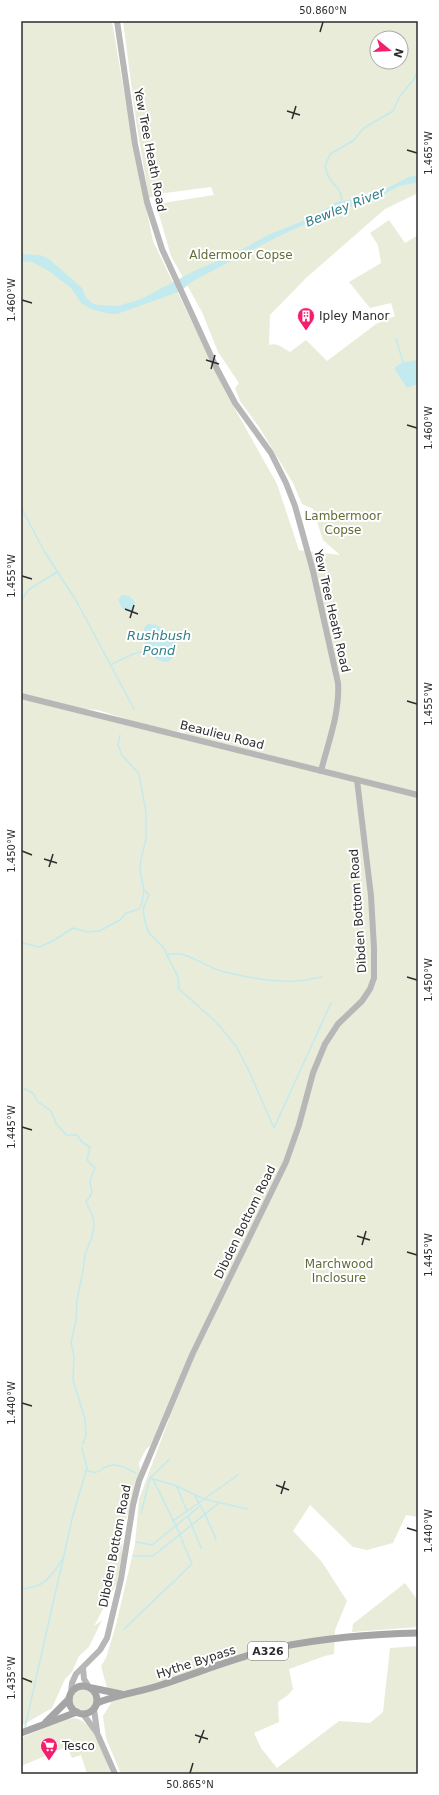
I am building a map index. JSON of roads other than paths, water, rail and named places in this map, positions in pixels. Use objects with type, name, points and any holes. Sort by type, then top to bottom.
[{"type":"main road","name":"Hythe Bypass","points":[[96,1706],[122,1694],[149,1688],[279,1648],[322,1640],[376,1634],[418,1633]]},
{"type":"main road","points":[[21,1733],[96,1706],[97,1695],[91,1687],[81,1686],[44,1724]]},
{"type":"main road","name":"Hythe Bypass","points":[[91,1687],[122,1694]]},
{"type":"main road","points":[[70,1696],[71,1707],[80,1713]]},
{"type":"street","name":"Yew Tree Heath Road","points":[[117,21],[135,144],[147,202],[162,249],[217,369],[236,403],[271,453],[286,482],[295,506],[316,585],[338,683],[338,706],[321,771]]},
{"type":"street","name":"Beaulieu Road","points":[[21,696],[418,795]]},
{"type":"street","name":"Dibden Bottom Road","points":[[70,1696],[72,1683],[76,1674],[100,1650],[107,1638],[121,1579],[133,1505],[139,1480],[179,1385],[286,1162],[300,1125],[313,1073],[325,1044],[338,1024],[362,1001],[372,983],[374,966],[371,896],[358,780]]},
{"type":"street","points":[[83,1668],[84,1679],[91,1687]]},
{"type":"street","points":[[96,1706],[97,1733]]},
{"type":"street","points":[[80,1713],[97,1733],[114,1774]]},
{"type":"water","name":"Bewley River","points":[[418,175],[418,182],[399,186],[371,201],[334,211],[277,237],[191,282],[181,291],[117,314],[110,314],[91,309],[81,303],[71,288],[49,271],[32,262],[21,261],[21,254],[40,255],[49,259],[82,288],[86,298],[92,303],[98,305],[118,306],[141,299],[196,270],[232,255],[268,235],[308,219],[337,202],[374,195],[409,177]]},
{"type":"water","points":[[418,360],[418,384],[407,388],[395,370],[395,367],[404,362]]},
{"type":"water","points":[[122,595],[129,596],[135,602],[134,609],[128,612],[122,608],[118,600]]},
{"type":"water","name":"Rushbush Pond","points":[[148,624],[162,628],[168,632],[172,638],[176,650],[168,662],[156,659],[148,650],[145,644],[144,632],[145,626]]},
{"type":"waterway","name":"Bewley River","points":[[341,202],[342,198],[340,192],[329,177],[325,166],[330,154],[353,141],[364,128],[393,111],[400,96],[414,79],[418,70]]},
{"type":"waterway","points":[[396,339],[403,362]]},
{"type":"waterway","points":[[21,507],[44,551],[77,602],[134,709]]},
{"type":"waterway","points":[[21,601],[28,590],[57,572]]},
{"type":"waterway","points":[[110,665],[133,654],[147,650]]},
{"type":"waterway","points":[[21,944],[23,943],[39,947],[51,942],[73,928],[87,932],[99,931],[120,920],[126,913],[139,909],[142,903],[144,890],[140,871],[141,859],[146,839],[146,812],[139,774],[122,755],[118,745],[120,735]]},
{"type":"waterway","points":[[144,890],[149,895],[143,909],[145,922],[149,933],[164,948],[167,955]]},
{"type":"waterway","points":[[322,977],[304,981],[259,979],[214,969],[181,954],[167,955],[178,977],[179,989],[217,1023],[236,1046],[248,1069],[274,1128],[331,1003]]},
{"type":"waterway","points":[[21,1083],[21,1087],[33,1093],[37,1101],[51,1111],[56,1123],[66,1135],[77,1135],[82,1142],[90,1147],[87,1160],[95,1168],[90,1181],[92,1193],[86,1202],[93,1217],[94,1226],[92,1237],[85,1255],[77,1300],[76,1320],[71,1343],[74,1356],[73,1380],[85,1419],[86,1436],[83,1444]]},
{"type":"waterway","points":[[25,1727],[73,1515],[87,1468],[82,1448]]},
{"type":"waterway","points":[[150,1478],[170,1459]]},
{"type":"waterway","points":[[86,1470],[97,1472],[108,1466],[118,1465],[136,1473]]},
{"type":"waterway","points":[[173,1521],[238,1475]]},
{"type":"waterway","points":[[141,1513],[150,1478],[174,1485],[204,1499],[247,1509]]},
{"type":"waterway","points":[[124,1629],[192,1564],[176,1526],[153,1479]]},
{"type":"waterway","points":[[177,1487],[187,1511]]},
{"type":"waterway","points":[[195,1496],[216,1539]]},
{"type":"waterway","points":[[133,1556],[153,1556],[219,1503]]},
{"type":"waterway","points":[[136,1542],[152,1545],[200,1506]]},
{"type":"waterway","points":[[188,1516],[201,1548]]},
{"type":"waterway","points":[[21,1589],[42,1584],[63,1559]]},
{"type":"waterway","points":[[21,1744],[22,1737]]},
{"type":"place","name":"Ipley Manor","points":[[306,331]]},
{"type":"place","name":"Tesco","points":[[49,1761]]},
{"type":"park label","name":"Aldermoor Copse","points":[[241,255]]},
{"type":"park label","name":"Lambermoor Copse","points":[[343,523]]},
{"type":"park label","name":"Marchwood Inclosure","points":[[339,1271]]}]
